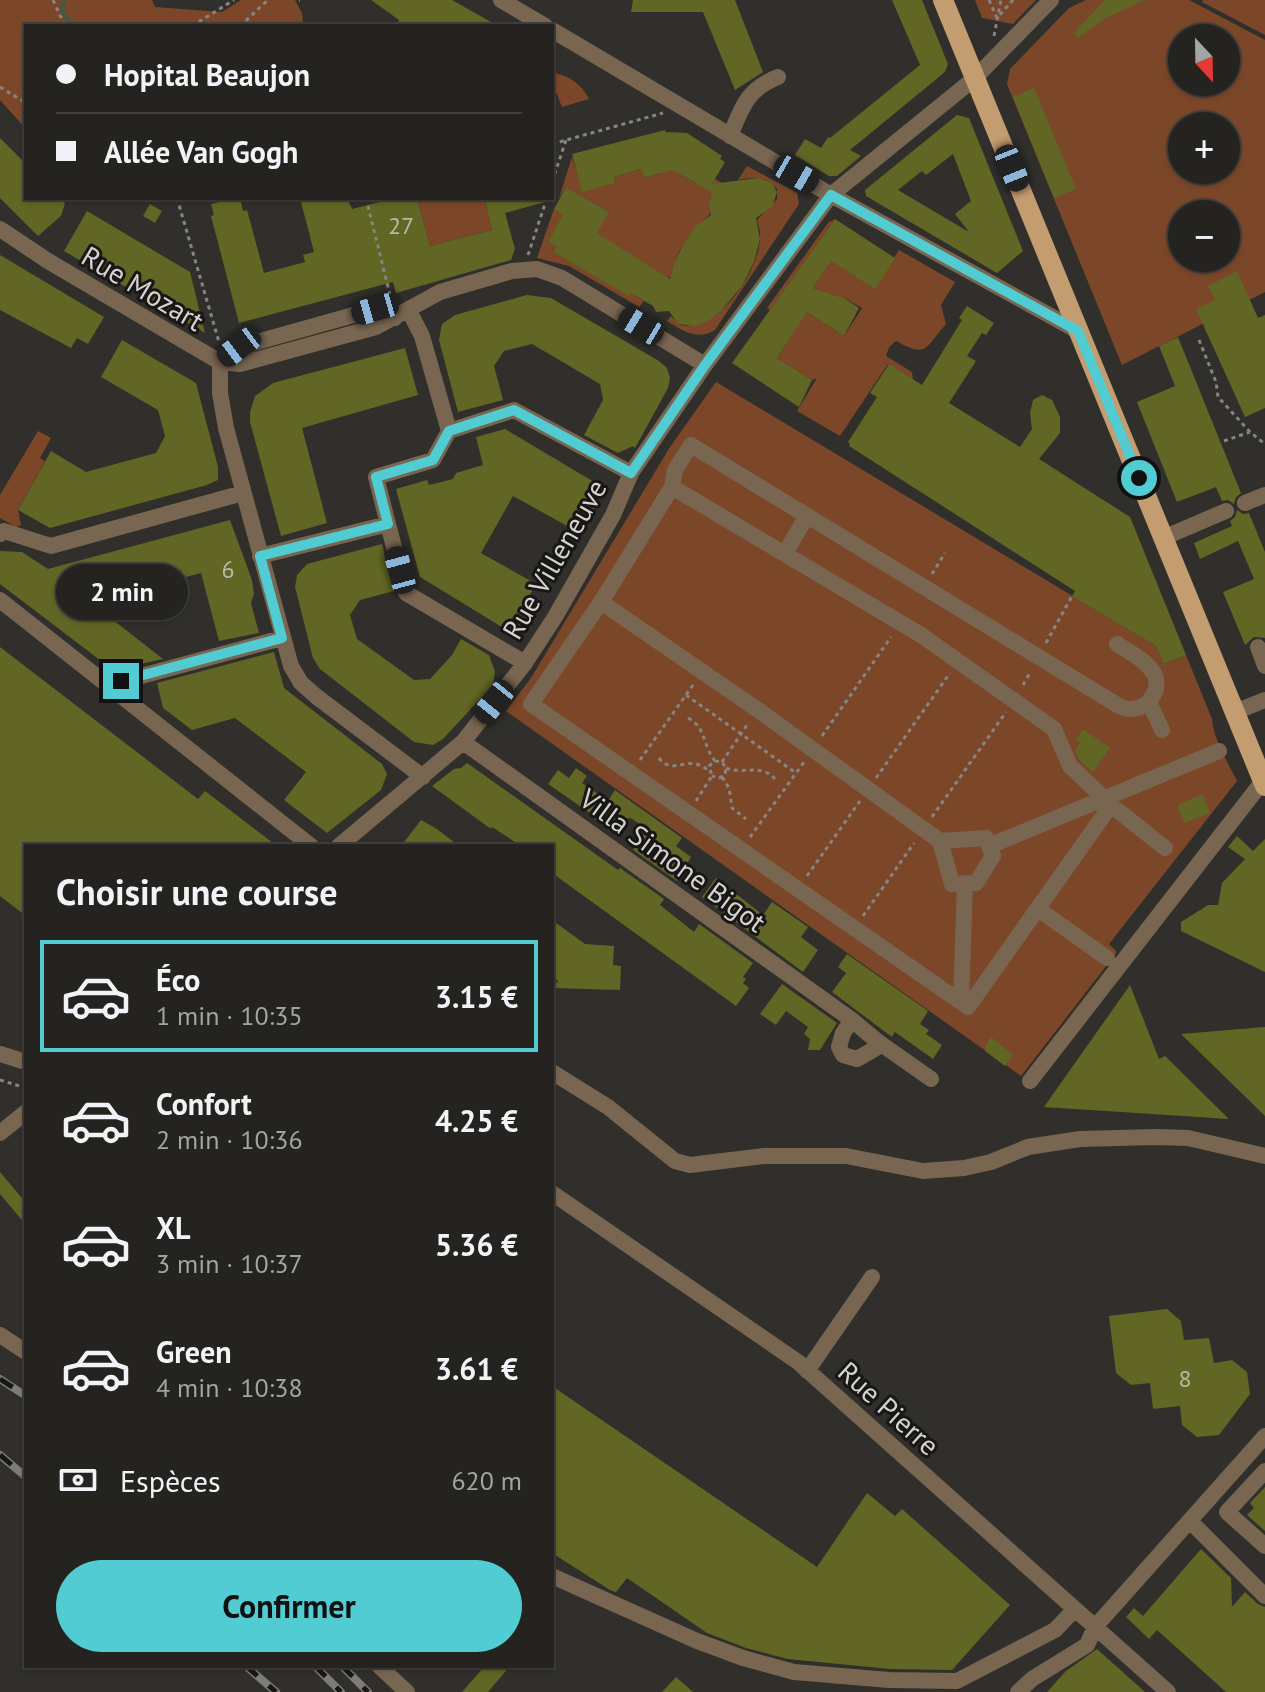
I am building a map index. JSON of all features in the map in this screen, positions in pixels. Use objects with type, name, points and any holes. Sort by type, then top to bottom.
[{"type":"main road","points":[[943,0],[1264,783]]},
{"type":"street","points":[[501,0],[542,24]]},
{"type":"street","name":"Rue Villeneuve","points":[[341,844],[463,742],[525,663],[613,515],[631,473],[705,365],[831,195],[975,78],[1051,0]]},
{"type":"street","points":[[554,31],[831,195],[1078,331]]},
{"type":"street","points":[[730,136],[740,110],[753,90],[778,77]]},
{"type":"street","name":"Rue Mozart","points":[[0,229],[59,268],[220,362]]},
{"type":"street","points":[[402,314],[440,292],[537,269],[562,278],[705,365]]},
{"type":"street","points":[[423,777],[301,683],[291,666],[226,428],[220,391],[220,362],[239,347],[375,309],[402,314],[422,336],[449,431]]},
{"type":"street","points":[[525,663],[406,593],[376,477],[433,460],[449,431],[514,410],[631,473]]},
{"type":"street","points":[[1107,802],[1038,909],[968,1007],[531,704],[601,602],[672,487],[675,470],[691,445],[1119,706],[1132,710],[1149,702],[1156,691],[1155,675],[1143,661],[1117,644]]},
{"type":"street","points":[[672,487],[902,623],[1054,729],[1070,766],[1107,802],[1165,848]]},
{"type":"street","points":[[0,534],[4,531],[51,546],[243,493]]},
{"type":"street","points":[[1245,503],[1265,495]]},
{"type":"street","points":[[1163,538],[1226,511]]},
{"type":"street","points":[[785,553],[807,516]]},
{"type":"street","points":[[260,556],[388,524]]},
{"type":"street","points":[[0,600],[308,844]]},
{"type":"street","points":[[601,602],[940,841],[952,884],[976,883],[993,856],[986,838],[940,841]]},
{"type":"street","points":[[108,685],[282,638]]},
{"type":"street","points":[[1258,647],[1265,666]]},
{"type":"street","points":[[1235,712],[1265,700]]},
{"type":"street","points":[[1149,702],[1162,730]]},
{"type":"street","points":[[989,846],[1107,802],[1247,740]]},
{"type":"street","name":"Villa Simone Bigot","points":[[463,742],[931,1079]]},
{"type":"street","points":[[1030,1081],[1264,783]]},
{"type":"street","points":[[961,1002],[965,883]]},
{"type":"street","points":[[1038,909],[1107,958]]},
{"type":"street","points":[[852,1020],[840,1040],[843,1055],[857,1059],[876,1048],[877,1041]]},
{"type":"street","points":[[0,1054],[24,1061]]},
{"type":"street","points":[[554,1073],[608,1107],[675,1161],[690,1165],[764,1156],[846,1156],[923,1171],[964,1168],[991,1162],[1028,1147],[1080,1139],[1141,1137],[1188,1138],[1265,1156]]},
{"type":"street","points":[[0,1133],[24,1114]]},
{"type":"street","name":"Rue Pierre","points":[[554,1194],[807,1371],[1168,1692]]},
{"type":"street","points":[[807,1371],[872,1277]]},
{"type":"street","points":[[0,1335],[24,1351]]},
{"type":"street","points":[[1018,1692],[1032,1679],[1087,1645],[1095,1627],[1265,1436]]},
{"type":"street","points":[[1265,1471],[1227,1512],[1265,1546]]},
{"type":"street","points":[[1190,1521],[1265,1596]]},
{"type":"street","points":[[554,1577],[697,1641],[743,1658],[794,1672],[889,1680],[957,1681],[1055,1630],[1075,1609]]},
{"type":"street","points":[[381,1668],[407,1692]]},
{"type":"path","points":[[53,0],[64,24]]},
{"type":"path","points":[[195,24],[234,0]]},
{"type":"path","points":[[242,24],[268,0]]},
{"type":"path","points":[[989,0],[997,18]]},
{"type":"path","points":[[998,54],[993,38],[1001,0]]},
{"type":"path","points":[[997,18],[1013,0]]},
{"type":"path","points":[[0,87],[24,102]]},
{"type":"path","points":[[554,143],[682,108]]},
{"type":"path","points":[[554,176],[566,140]]},
{"type":"path","points":[[178,200],[219,338],[220,362]]},
{"type":"path","points":[[367,200],[402,314]]},
{"type":"path","points":[[523,270],[546,200]]},
{"type":"path","points":[[1199,340],[1216,382],[1218,397],[1265,444]]},
{"type":"path","points":[[1224,441],[1250,432]]},
{"type":"path","points":[[924,587],[945,553]]},
{"type":"path","points":[[854,928],[1014,701],[1072,596]]},
{"type":"path","points":[[741,850],[902,623]]},
{"type":"path","points":[[631,773],[702,672]]},
{"type":"path","points":[[686,695],[796,773]]},
{"type":"path","points":[[722,762],[758,710]]},
{"type":"path","points":[[688,718],[702,729],[706,749],[715,761],[739,772],[752,769],[765,771],[775,779]]},
{"type":"path","points":[[659,758],[667,766],[680,767],[693,763],[709,770],[712,776]]},
{"type":"path","points":[[709,770],[715,761]]},
{"type":"path","points":[[722,777],[726,768]]},
{"type":"path","points":[[712,776],[722,777]]},
{"type":"path","points":[[688,813],[712,776]]},
{"type":"path","points":[[722,777],[729,788],[732,808],[746,819]]},
{"type":"path","points":[[20,1086],[24,1079]]},
{"type":"path","points":[[0,1080],[24,1087]]},
{"type":"shaded area","points":[[0,0],[152,0],[155,7],[222,12],[241,0],[295,0],[302,13],[303,24],[24,24],[24,127],[0,100]]},
{"type":"shaded area","points":[[975,0],[1036,0],[1013,24],[982,18]]},
{"type":"shaded area","points":[[1086,0],[1189,0],[1235,24],[1168,24],[1168,96],[1240,96],[1240,27],[1265,40],[1265,292],[1122,365],[1007,84],[1010,69],[1069,8]]},
{"type":"shaded area","points":[[1265,0],[1265,35],[1202,2]]},
{"type":"shaded area","points":[[554,73],[574,81],[589,99],[562,107],[554,87]]},
{"type":"shaded area","points":[[572,157],[581,185],[595,182],[597,188],[616,183],[614,177],[641,169],[644,178],[662,173],[659,162],[695,183],[712,184],[715,179],[724,184],[710,199],[710,214],[685,242],[668,278],[593,231],[560,222],[548,242],[556,247],[553,252],[644,301],[639,307],[569,266],[537,258],[554,209],[560,213],[609,212],[566,187],[559,198]]},
{"type":"shaded area","points":[[747,166],[797,193],[799,204],[715,330],[696,335],[667,321],[671,316],[681,325],[695,325],[722,310],[734,297],[758,252],[760,236],[757,220],[777,199],[777,189],[764,180],[738,180]]},
{"type":"shaded area","points":[[418,200],[484,200],[492,230],[430,246]]},
{"type":"shaded area","points":[[835,219],[781,295],[844,336],[862,308],[844,298],[813,288],[831,261],[875,288],[899,250],[955,282],[941,305],[946,324],[929,345],[920,350],[896,341],[889,347],[886,356],[912,372],[913,380],[888,364],[840,436],[797,411],[817,378],[812,380],[777,358],[796,328],[767,308],[828,223]]},
{"type":"shaded area","points":[[716,382],[1156,646],[1163,664],[1186,655],[1212,719],[1218,743],[1237,781],[1109,944],[1117,952],[1021,1076],[506,711],[531,678],[670,447]]},
{"type":"shaded area","points":[[38,431],[51,438],[40,458],[45,461],[18,510],[21,525],[16,527],[0,518],[0,495]]},
{"type":"building","points":[[371,0],[452,0],[494,24],[398,24],[399,20]]},
{"type":"building","points":[[633,0],[735,0],[763,72],[735,90],[703,12],[631,12]]},
{"type":"building","points":[[892,0],[922,0],[948,64],[945,72],[850,150],[861,156],[837,176],[829,176],[795,155],[805,139],[821,148],[828,137],[920,65]]},
{"type":"building","points":[[1105,0],[1145,0],[1106,18],[1078,38],[1074,33]]},
{"type":"building","points":[[1034,88],[1076,189],[1054,198],[1013,97]]},
{"type":"building","points":[[957,115],[969,118],[1023,251],[997,273],[866,196],[865,190]],"holes":[[[953,154],[971,201],[955,214],[969,232],[898,190],[922,171],[926,175]]]},
{"type":"building","points":[[665,130],[687,133],[722,156],[720,159],[725,162],[712,184],[758,178],[772,183],[777,192],[772,207],[756,218],[760,239],[754,262],[742,286],[721,311],[695,326],[678,324],[669,311],[656,312],[653,306],[631,293],[629,296],[553,252],[556,247],[548,242],[563,215],[554,209],[566,187],[609,212],[597,233],[670,279],[684,243],[696,226],[711,215],[712,192],[672,170],[644,178],[641,169],[614,177],[616,183],[582,192],[572,154]]},
{"type":"building","points":[[0,138],[24,162],[24,200],[62,200],[65,203],[61,216],[38,236],[0,198]]},
{"type":"building","points":[[240,200],[243,211],[247,210],[264,273],[305,262],[303,255],[314,252],[301,200],[348,200],[352,209],[388,200],[418,200],[430,246],[492,230],[484,200],[545,200],[505,213],[515,249],[511,260],[396,293],[393,282],[239,323],[211,216],[214,215],[211,204]]},
{"type":"building","points":[[150,204],[162,211],[155,223],[143,216]]},
{"type":"building","points":[[87,211],[190,272],[205,333],[64,251]]},
{"type":"building","points":[[835,219],[895,258],[875,289],[831,261],[813,288],[844,298],[859,308],[844,336],[807,312],[777,358],[812,380],[799,407],[732,363]]},
{"type":"building","points":[[0,255],[104,317],[88,344],[77,338],[71,348],[0,310]]},
{"type":"building","points":[[1237,272],[1258,318],[1265,315],[1265,408],[1245,417],[1196,309],[1215,300],[1208,286]]},
{"type":"building","points":[[527,295],[551,298],[667,368],[670,378],[668,388],[635,448],[633,446],[618,453],[584,435],[603,400],[600,384],[532,344],[504,351],[494,366],[503,400],[458,412],[439,340],[442,324],[455,315]]},
{"type":"building","points":[[967,306],[994,323],[986,335],[982,333],[967,356],[976,361],[949,403],[1020,447],[1032,429],[1030,413],[1033,400],[1042,395],[1052,400],[1060,417],[1060,433],[1039,459],[1130,517],[1186,655],[1163,664],[1156,646],[1072,596],[1075,591],[849,446],[848,442],[877,397],[870,393],[889,364],[922,385],[962,320],[959,318]]},
{"type":"building","points":[[1178,337],[1241,493],[1234,504],[1228,500],[1222,501],[1216,487],[1177,502],[1137,402],[1175,386],[1159,346]]},
{"type":"building","points":[[122,340],[196,383],[218,467],[218,480],[50,528],[18,510],[51,451],[86,472],[156,453],[165,436],[158,410],[101,377]]},
{"type":"building","points":[[405,348],[418,395],[302,428],[327,523],[281,536],[250,422],[255,396],[273,383]]},
{"type":"building","points":[[505,429],[594,482],[592,486],[598,490],[593,499],[598,502],[592,513],[580,506],[569,527],[513,496],[481,553],[536,584],[525,604],[532,609],[515,635],[420,577],[396,489],[427,480],[429,485],[453,479],[456,473],[483,465],[476,437]]},
{"type":"building","points":[[1237,510],[1243,514],[1249,513],[1265,552],[1265,638],[1254,637],[1245,645],[1223,592],[1254,579],[1238,541],[1200,559],[1194,543],[1232,526],[1230,521]]},
{"type":"building","points":[[230,520],[252,580],[254,594],[251,603],[259,633],[219,641],[201,573],[90,602],[163,659],[113,670],[0,584],[0,551],[22,552],[48,569]]},
{"type":"building","points":[[382,544],[394,591],[360,600],[350,615],[357,639],[414,680],[430,679],[452,655],[461,639],[489,655],[495,672],[493,685],[443,739],[433,745],[414,742],[320,669],[313,658],[295,587],[297,575],[307,564]]},
{"type":"building","points":[[0,647],[198,799],[205,791],[274,844],[24,844],[24,914],[0,896]]},
{"type":"building","points":[[274,652],[284,688],[382,764],[387,774],[381,790],[327,833],[284,800],[306,772],[235,718],[192,730],[163,708],[157,683]]},
{"type":"building","points":[[1083,729],[1110,748],[1093,772],[1079,760],[1075,750],[1080,743],[1076,740]]},
{"type":"building","points":[[467,763],[664,899],[660,905],[694,932],[699,924],[753,963],[743,977],[746,979],[743,983],[749,988],[736,1006],[554,874],[554,844],[518,844],[491,829],[432,786],[454,769]]},
{"type":"building","points":[[576,768],[587,776],[582,783],[608,801],[615,790],[682,838],[676,846],[691,857],[677,881],[633,850],[647,829],[631,818],[619,820],[611,831],[548,784],[558,770],[569,778]]},
{"type":"building","points":[[1203,794],[1210,813],[1184,823],[1177,805]]},
{"type":"building","points":[[421,820],[456,844],[403,844]]},
{"type":"building","points":[[1237,836],[1253,851],[1265,839],[1265,972],[1181,931],[1181,922],[1208,905],[1218,905],[1222,883],[1245,859],[1228,847]]},
{"type":"building","points":[[716,878],[763,915],[772,902],[808,927],[801,937],[818,950],[803,972],[702,897]]},
{"type":"building","points":[[554,921],[585,944],[614,946],[613,965],[621,966],[620,990],[554,988],[558,981],[554,978]]},
{"type":"building","points":[[847,954],[928,1011],[920,1024],[929,1030],[926,1034],[942,1045],[933,1059],[895,1032],[892,1037],[832,992],[846,973],[838,967]]},
{"type":"building","points":[[782,984],[837,1023],[820,1050],[808,1050],[810,1039],[804,1034],[808,1027],[786,1011],[776,1025],[760,1014]]},
{"type":"building","points":[[1130,985],[1159,1059],[1165,1056],[1229,1119],[1044,1107]]},
{"type":"building","points":[[1265,1027],[1265,1116],[1181,1034]]},
{"type":"building","points":[[991,1037],[1013,1055],[1005,1066],[985,1051]]},
{"type":"building","points":[[0,1172],[24,1201],[24,1223],[0,1194]]},
{"type":"building","points":[[1167,1309],[1181,1321],[1184,1340],[1209,1338],[1214,1363],[1232,1360],[1247,1372],[1250,1394],[1219,1435],[1197,1437],[1182,1425],[1180,1406],[1153,1409],[1150,1383],[1131,1385],[1116,1373],[1109,1316]]},
{"type":"building","points":[[554,1387],[817,1567],[867,1493],[895,1516],[902,1509],[1010,1605],[952,1670],[890,1669],[788,1659],[746,1648],[707,1633],[627,1578],[616,1592],[554,1554]]},
{"type":"building","points":[[1265,1487],[1265,1531],[1247,1515],[1254,1508],[1250,1503]]},
{"type":"building","points":[[1201,1549],[1231,1578],[1232,1607],[1245,1592],[1265,1607],[1265,1692],[1226,1692],[1157,1630],[1149,1639],[1126,1617],[1134,1608],[1143,1616]]},
{"type":"building","points":[[1097,1649],[1145,1692],[1047,1692],[1066,1671]]},
{"type":"building","points":[[483,1668],[508,1668],[488,1692],[462,1692]]},
{"type":"building","points":[[676,1677],[693,1692],[662,1692]]},
{"type":"waterway","points":[[64,0],[62,10],[71,24]]},
{"type":"railway","points":[[0,1379],[24,1395]]},
{"type":"railway","points":[[0,1455],[24,1475]]},
{"type":"railway","points":[[248,1668],[276,1692]]},
{"type":"railway","points":[[317,1668],[341,1692]]},
{"type":"railway","points":[[344,1668],[368,1692]]},
{"type":"route","points":[[121,681],[282,638],[260,556],[388,524],[376,477],[433,460],[449,431],[514,410],[631,473],[705,365],[831,195],[1078,331],[1139,478]]}]
